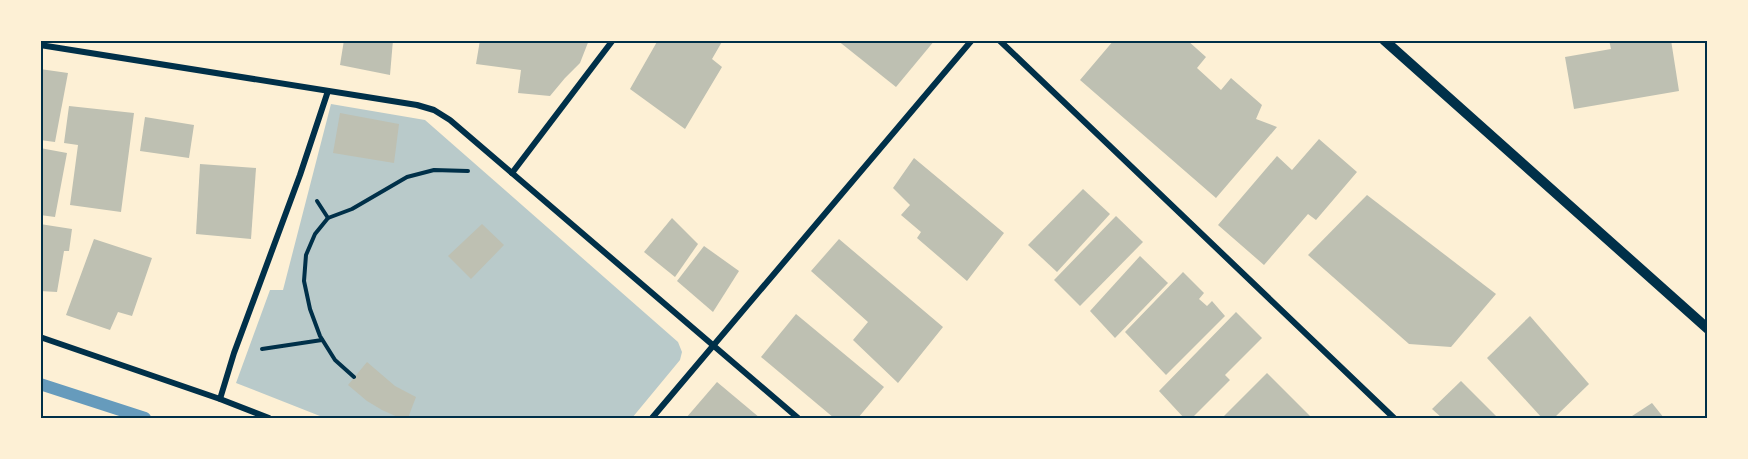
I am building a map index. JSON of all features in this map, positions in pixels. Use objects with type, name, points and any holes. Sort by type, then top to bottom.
[{"type":"street","points":[[512,173],[613,40]]},
{"type":"street","points":[[652,418],[972,40]]},
{"type":"street","points":[[999,40],[1394,418]]},
{"type":"street","points":[[1384,40],[1707,329]]},
{"type":"street","points":[[40,45],[417,105],[434,110],[450,120],[712,347],[798,418]]},
{"type":"street","points":[[220,399],[234,353],[300,175],[328,91]]},
{"type":"street","points":[[40,337],[269,418]]},
{"type":"path","points":[[354,377],[334,360],[322,340],[310,309],[304,281],[306,255],[315,234],[328,218],[352,209],[407,177],[434,170],[512,173]]},
{"type":"path","points":[[234,353],[322,340]]},
{"type":"shaded area","points":[[331,104],[425,120],[678,342],[682,352],[680,360],[632,418],[325,418],[236,383],[270,290],[283,290]]},
{"type":"building","points":[[344,40],[393,40],[390,75],[340,65]]},
{"type":"building","points":[[480,40],[589,40],[580,63],[550,96],[518,93],[521,70],[476,64]]},
{"type":"building","points":[[658,40],[723,40],[712,59],[722,67],[685,129],[630,89]]},
{"type":"building","points":[[837,40],[935,40],[896,87]]},
{"type":"building","points":[[1114,40],[1187,40],[1206,57],[1197,68],[1221,90],[1231,78],[1262,105],[1256,119],[1277,127],[1216,198],[1080,80]]},
{"type":"building","points":[[1609,40],[1671,40],[1679,91],[1574,109],[1565,57],[1611,49]]},
{"type":"building","points":[[40,69],[68,73],[55,142],[40,140]]},
{"type":"building","points":[[69,106],[134,113],[121,212],[70,205],[78,145],[64,143]]},
{"type":"building","points":[[340,113],[399,124],[394,163],[333,153]]},
{"type":"building","points":[[145,117],[194,125],[189,158],[140,151]]},
{"type":"building","points":[[1319,139],[1357,172],[1316,220],[1308,214],[1264,265],[1218,225],[1277,156],[1292,170]]},
{"type":"building","points":[[40,148],[67,153],[55,217],[40,215]]},
{"type":"building","points":[[914,158],[1004,233],[967,281],[917,238],[921,232],[901,215],[910,205],[893,188]]},
{"type":"building","points":[[200,164],[256,168],[251,239],[196,234]]},
{"type":"building","points":[[1083,189],[1110,214],[1057,272],[1028,245]]},
{"type":"building","points":[[1367,195],[1496,294],[1451,347],[1409,344],[1308,255]]},
{"type":"building","points":[[1116,216],[1143,242],[1080,306],[1054,280]]},
{"type":"building","points":[[672,218],[698,244],[675,277],[644,252]]},
{"type":"building","points":[[40,224],[72,229],[69,251],[64,251],[57,292],[40,291]]},
{"type":"building","points":[[482,224],[504,245],[471,279],[448,256]]},
{"type":"building","points":[[94,239],[152,258],[132,316],[118,312],[110,330],[66,315]]},
{"type":"building","points":[[839,239],[943,327],[898,383],[853,340],[868,322],[811,271]]},
{"type":"building","points":[[704,246],[739,271],[713,312],[677,281]]},
{"type":"building","points":[[1140,256],[1168,283],[1115,338],[1090,311]]},
{"type":"building","points":[[1183,272],[1204,293],[1199,299],[1207,306],[1212,301],[1225,316],[1166,375],[1125,332]]},
{"type":"building","points":[[1236,312],[1262,338],[1225,375],[1230,380],[1192,418],[1184,418],[1159,391]]},
{"type":"building","points":[[796,314],[884,387],[858,418],[834,418],[761,357]]},
{"type":"building","points":[[1530,316],[1589,384],[1554,418],[1542,418],[1487,358]]},
{"type":"building","points":[[367,362],[395,386],[416,397],[408,418],[400,418],[382,410],[348,385]]},
{"type":"building","points":[[1267,373],[1312,418],[1222,418]]},
{"type":"building","points":[[1461,381],[1498,418],[1442,418],[1432,409]]},
{"type":"building","points":[[717,382],[760,418],[686,418]]},
{"type":"building","points":[[1652,403],[1664,418],[1629,418]]},
{"type":"waterway","points":[[40,384],[145,418]]}]
